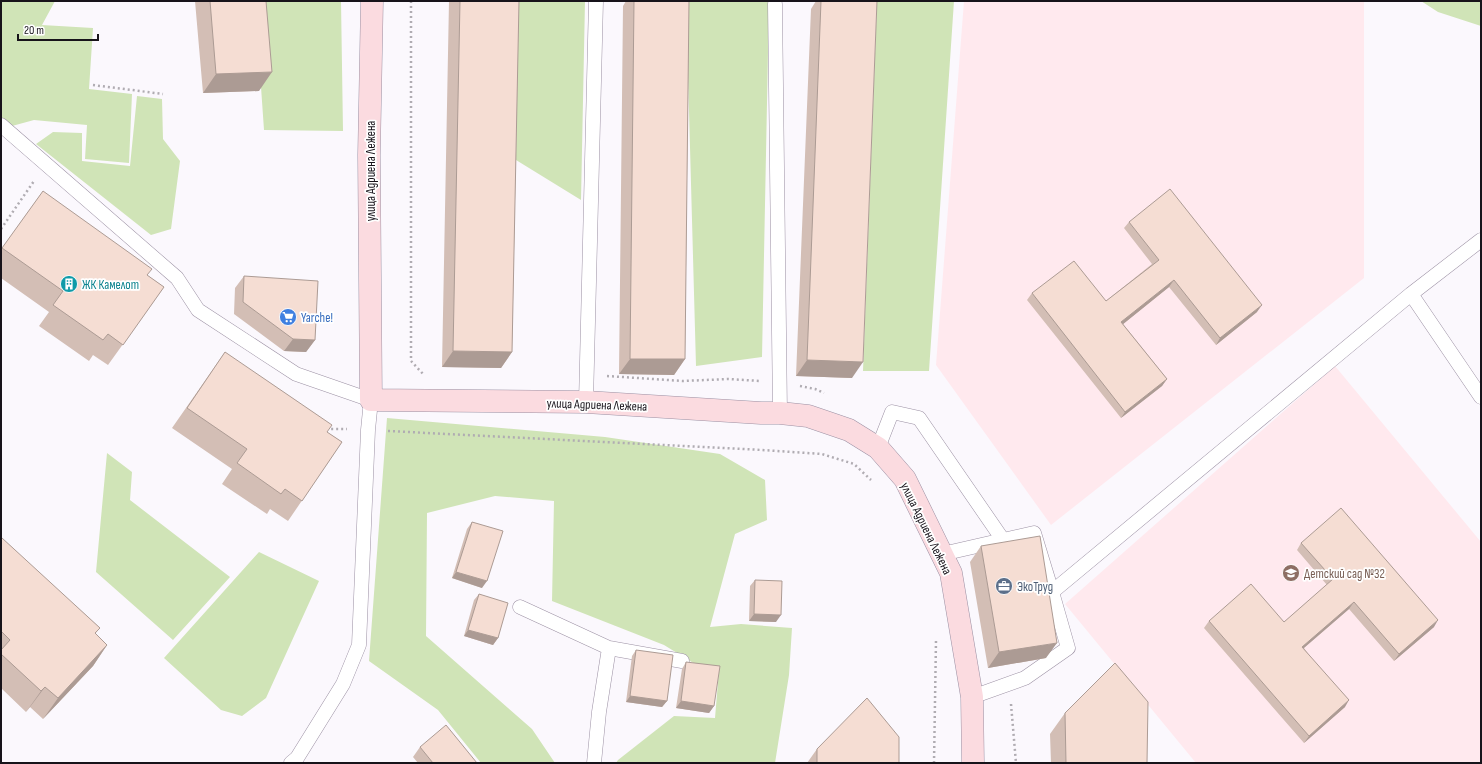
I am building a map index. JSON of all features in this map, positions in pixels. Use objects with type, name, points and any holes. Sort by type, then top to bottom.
[{"type":"street","name":"улица Адриена Лежена","points":[[372,1],[369,154],[371,400],[586,402],[780,413],[808,416],[849,430],[878,448],[905,479],[951,573],[972,697],[973,763]]},
{"type":"lane","points":[[586,402],[596,1]]},
{"type":"lane","points":[[775,4],[780,413]]},
{"type":"lane","points":[[1,125],[177,278],[198,310],[296,374],[371,400],[368,430],[359,645],[343,684],[297,758],[291,763]]},
{"type":"lane","points":[[1052,592],[1411,294],[1481,240]]},
{"type":"lane","points":[[1411,294],[1481,397]]},
{"type":"lane","points":[[878,448],[892,412],[919,418],[1004,540]]},
{"type":"lane","points":[[942,554],[1034,533],[1068,648],[1025,678],[972,697]]},
{"type":"lane","points":[[520,607],[609,648],[682,661]]},
{"type":"lane","points":[[594,763],[599,712],[609,648]]},
{"type":"path","points":[[411,1],[411,361],[428,380]]},
{"type":"path","points":[[93,85],[163,94]]},
{"type":"path","points":[[1,229],[19,205],[45,164]]},
{"type":"path","points":[[683,381],[728,379]]},
{"type":"path","points":[[323,425],[330,429],[822,454],[854,464],[874,484]]},
{"type":"path","points":[[934,763],[936,639]]},
{"type":"shaded area","points":[[964,1],[1364,1],[1364,278],[1051,525],[936,365]]},
{"type":"shaded area","name":"Детский сад №32","points":[[1335,366],[1481,542],[1481,763],[1196,763],[1065,604]]},
{"type":"green space","points":[[1,1],[55,1],[42,25],[93,28],[89,89],[132,94],[129,163],[85,159],[87,125],[34,120],[1,129]]},
{"type":"green space","points":[[255,1],[341,1],[343,131],[264,130]]},
{"type":"green space","points":[[517,1],[585,1],[581,200],[516,160]]},
{"type":"green space","points":[[686,1],[769,1],[762,357],[696,366]]},
{"type":"green space","points":[[877,1],[954,1],[929,371],[863,371]]},
{"type":"green space","points":[[1421,1],[1481,1],[1481,26],[1438,12]]},
{"type":"green space","points":[[137,96],[162,99],[163,139],[180,161],[171,229],[151,235],[36,144],[53,132],[82,133],[82,161],[130,166]]},
{"type":"green space","points":[[387,418],[605,437],[720,454],[765,480],[767,520],[735,534],[710,627],[741,624],[792,628],[789,675],[775,763],[616,763],[674,716],[715,718],[719,670],[695,664],[664,645],[552,601],[554,501],[495,496],[427,513],[426,636],[532,729],[555,763],[481,763],[438,710],[369,661]]},
{"type":"green space","points":[[107,453],[132,472],[130,500],[230,577],[173,640],[96,572]]},
{"type":"green space","points":[[259,552],[319,581],[266,698],[242,716],[221,710],[164,658]]},
{"type":"building","points":[[210,1],[266,1],[272,72],[216,74]]},
{"type":"building","points":[[460,1],[519,1],[512,352],[453,351]]},
{"type":"building","points":[[634,1],[689,1],[685,359],[630,359]]},
{"type":"building","points":[[821,1],[877,1],[863,362],[807,360]]},
{"type":"building","points":[[1170,189],[1262,305],[1220,338],[1174,280],[1121,322],[1167,379],[1125,412],[1032,293],[1074,261],[1106,301],[1159,260],[1129,222]]},
{"type":"building","name":"ЖК Камелот","points":[[43,191],[152,269],[147,275],[164,287],[123,345],[108,334],[103,340],[53,305],[63,291],[2,248]]},
{"type":"building","points":[[244,276],[318,281],[315,340],[293,339],[243,302]]},
{"type":"building","points":[[225,352],[332,425],[327,432],[342,442],[302,501],[285,489],[281,494],[237,463],[247,449],[187,408]]},
{"type":"building","points":[[1341,508],[1438,620],[1399,654],[1354,602],[1302,647],[1349,700],[1309,736],[1209,621],[1251,584],[1284,622],[1333,579],[1301,543]]},
{"type":"building","points":[[472,522],[503,531],[487,581],[456,572]]},
{"type":"building","points":[[1040,536],[1057,643],[999,652],[981,546]]},
{"type":"building","points":[[2,538],[100,628],[95,633],[107,645],[58,698],[45,687],[41,691],[1,654],[1,650],[10,640],[1,631]]},
{"type":"building","points":[[755,580],[782,581],[781,615],[754,614]]},
{"type":"building","points":[[479,594],[508,603],[498,638],[468,630]]},
{"type":"building","points":[[636,650],[673,655],[667,701],[630,696]]},
{"type":"building","points":[[686,662],[720,666],[714,706],[681,701]]},
{"type":"building","points":[[1115,663],[1148,702],[1147,763],[1066,763],[1065,713]]},
{"type":"building","points":[[867,698],[899,737],[899,763],[817,763],[817,749]]},
{"type":"building","points":[[446,725],[477,763],[433,763],[420,747]]},
{"type":"place","name":"ЖК Камелот","points":[[69,284]]},
{"type":"place","name":"Yarche!","points":[[288,317]]},
{"type":"place","name":"Детский сад №32","points":[[1291,573]]},
{"type":"place","name":"ЭкоТруд","points":[[1004,586]]}]
